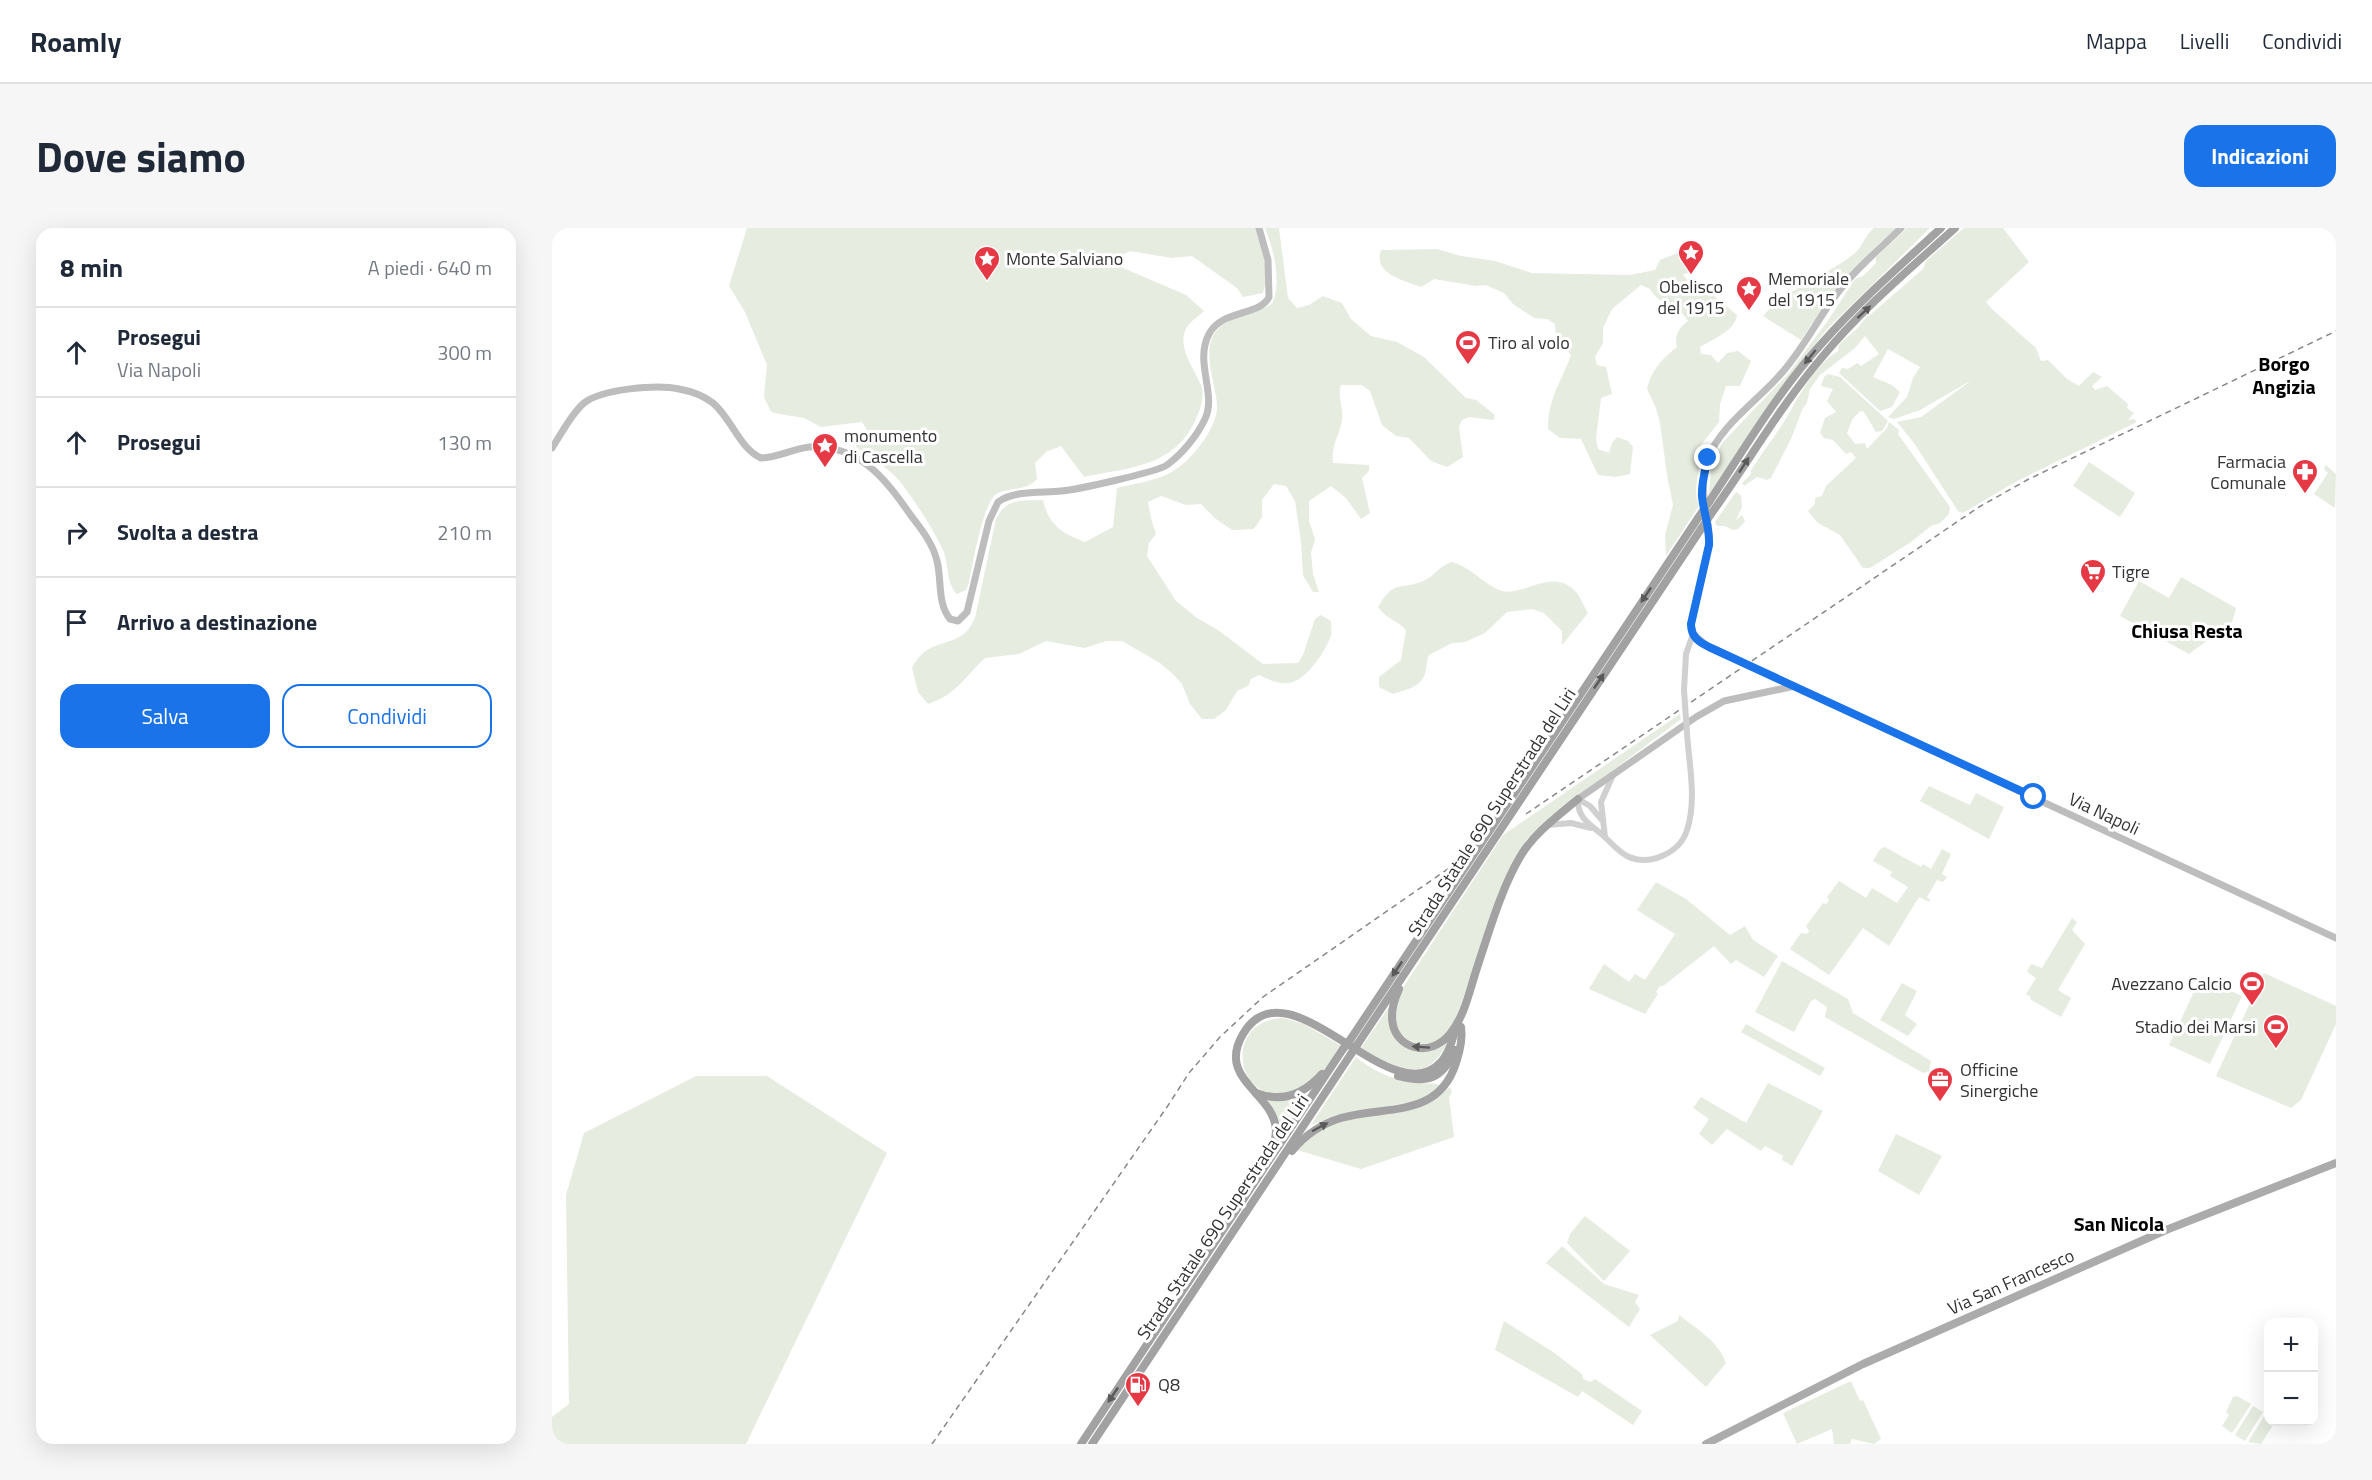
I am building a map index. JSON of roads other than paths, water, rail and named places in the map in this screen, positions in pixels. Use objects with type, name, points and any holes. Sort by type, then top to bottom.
[{"type":"highway","name":"Strada Statale 690 Superstrada del Liri","points":[[1092,1444],[1265,1184],[1353,1042],[1466,869],[1682,549],[1708,502],[1794,377],[1821,343],[1861,302],[1941,228]]},
{"type":"highway","name":"Strada Statale 690 Superstrada del Liri","points":[[1682,549],[1712,514],[1783,407],[1824,355],[1855,321],[1955,228]]},
{"type":"highway","name":"Strada Statale 690 Superstrada del Liri","points":[[1353,1042],[1415,960],[1515,797]]},
{"type":"highway","points":[[1261,1173],[1274,1142],[1276,1131],[1270,1113],[1256,1092],[1240,1075],[1236,1058],[1243,1035],[1255,1021],[1273,1014],[1289,1015],[1310,1023],[1340,1040],[1354,1053],[1387,1072],[1407,1078],[1435,1077],[1448,1065],[1456,1048],[1462,1013],[1491,926],[1520,857],[1533,839],[1578,799]]},
{"type":"highway","points":[[1415,960],[1394,1004],[1392,1021],[1396,1033],[1407,1044],[1425,1048],[1442,1042],[1459,1025]]},
{"type":"highway","points":[[1265,1184],[1302,1140],[1322,1125],[1346,1117],[1419,1104],[1439,1094],[1454,1069],[1462,1038],[1459,1025]]},
{"type":"highway","name":"Strada Statale 690 Superstrada del Liri","points":[[1081,1444],[1261,1173],[1347,1052]]},
{"type":"highway","points":[[1256,1092],[1279,1098],[1302,1091],[1347,1052]]},
{"type":"main road","points":[[552,448],[574,415],[589,400],[616,391],[668,387],[689,392],[714,404],[728,418],[750,451],[761,458],[803,448],[832,448],[866,463],[891,487],[931,544],[937,561],[944,610],[950,619],[958,621],[967,612],[989,522],[998,502],[1013,495],[1065,491],[1165,466],[1183,450],[1199,430],[1208,412],[1203,347],[1212,328],[1232,315],[1257,308],[1269,297],[1268,260],[1259,228]]},
{"type":"main road","points":[[1693,634],[1691,624],[1709,545],[1710,532],[1702,497],[1703,478],[1708,458],[1725,432],[1794,357],[1843,286],[1902,228]]},
{"type":"main road","name":"Via Napoli","points":[[1693,634],[1707,646],[2336,938]]},
{"type":"main road","points":[[1578,799],[1696,717],[1724,701],[1795,686]]},
{"type":"main road","name":"Via San Francesco","points":[[1706,1444],[1863,1364],[2166,1230],[2336,1163]]},
{"type":"street","points":[[1578,799],[1578,807],[1583,819],[1616,849],[1629,857],[1644,861],[1663,856],[1683,841],[1690,816],[1692,797],[1684,690],[1686,654],[1693,634]]},
{"type":"street","points":[[1605,837],[1600,802],[1615,773]]},
{"type":"street","points":[[1578,799],[1590,806],[1602,820]]},
{"type":"street","points":[[1548,825],[1571,823],[1592,828]]},
{"type":"railway","points":[[1526,814],[1979,507],[2027,480],[2336,331]]},
{"type":"railway","points":[[932,1444],[1189,1073],[1220,1037],[1263,997],[1455,864]]},
{"type":"place","name":"Obelisco del 1915","points":[[1691,276]]},
{"type":"place","name":"Monte Salviano","points":[[987,282]]},
{"type":"place","name":"Memoriale del 1915","points":[[1749,312]]},
{"type":"place","name":"Tiro al volo","points":[[1468,366]]},
{"type":"place","name":"monumento di Cascella","points":[[825,469]]},
{"type":"place","name":"Farmacia Comunale","points":[[2305,495]]},
{"type":"place","name":"Tigre","points":[[2093,595]]},
{"type":"place","name":"Avezzano Calcio","points":[[2252,1007]]},
{"type":"place","name":"Stadio dei Marsi","points":[[2276,1050]]},
{"type":"place","name":"Officine Sinergiche","points":[[1940,1103]]},
{"type":"place","name":"Q8","points":[[1138,1408]]},
{"type":"district","name":"Borgo Angizia","points":[[2284,376]]},
{"type":"district","name":"Chiusa Resta","points":[[2187,631]]},
{"type":"district","name":"San Nicola","points":[[2119,1224]]}]
